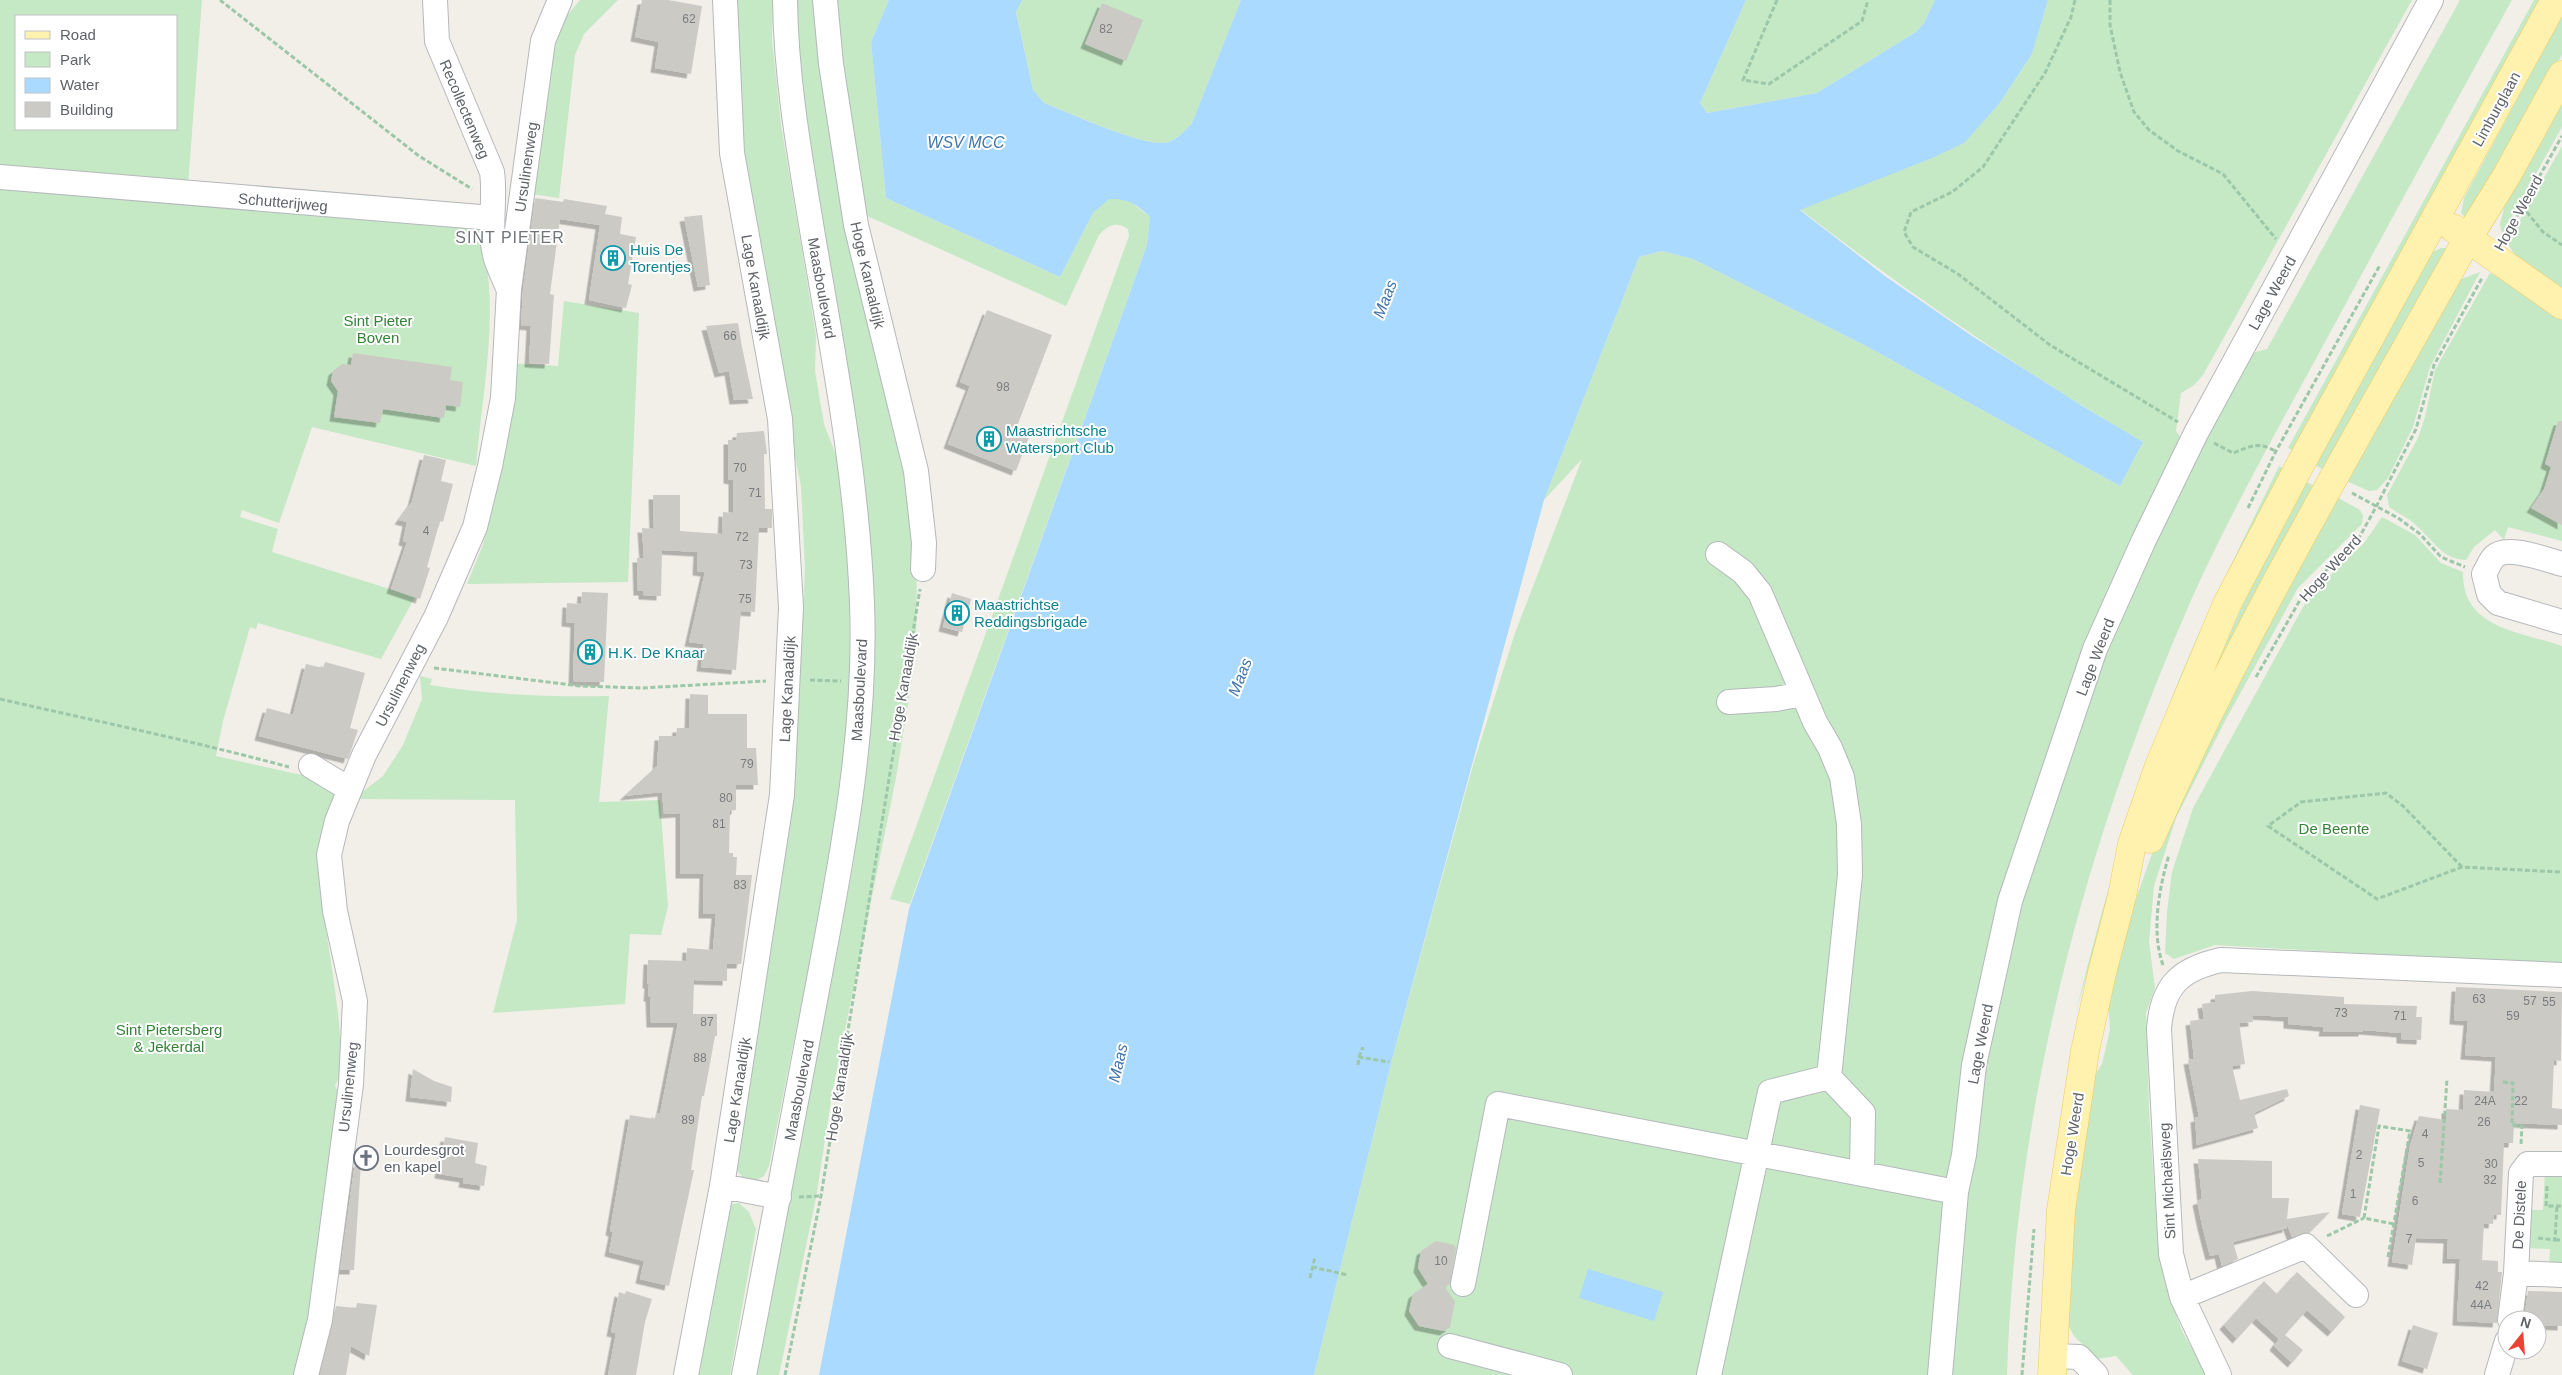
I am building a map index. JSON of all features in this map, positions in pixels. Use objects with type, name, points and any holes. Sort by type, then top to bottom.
[{"type":"main road","name":"Limburglaan","points":[[2437,218],[2555,0]]},
{"type":"main road","points":[[2468,238],[2507,175],[2562,75]]},
{"type":"main road","points":[[2437,218],[2562,304]]},
{"type":"main road","name":"Hoge Weerd","points":[[2052,1365],[2060,1227],[2073,1121],[2098,990],[2122,896],[2132,844],[2149,793],[2188,692],[2226,604],[2300,465],[2437,218]]},
{"type":"main road","name":"Hoge Weerd","points":[[2122,896],[2146,848],[2191,747],[2240,652],[2468,238]]},
{"type":"street","name":"Recollectenweg","points":[[436,0],[437,41],[492,172],[493,211]]},
{"type":"street","name":"Ursulinenweg","points":[[306,1375],[320,1320],[350,1084],[355,1001],[334,911],[329,855],[337,821],[364,755],[436,617],[475,527],[490,466],[503,398],[509,290],[543,41],[560,0]]},
{"type":"street","name":"Lage Kanaaldijk","points":[[686,1375],[722,1186],[782,794],[791,608],[780,419],[732,153],[725,0]]},
{"type":"street","name":"Maasboulevard","points":[[744,1375],[844,849],[856,760],[862,681],[862,605],[852,475],[796,134],[788,62],[785,0]]},
{"type":"street","name":"Hoge Kanaaldijk","points":[[825,0],[831,64],[856,226],[916,471],[924,543],[923,569]]},
{"type":"street","name":"Lage Weerd","points":[[1940,1375],[1956,1192],[1964,1155],[1974,1065],[2010,901],[2095,649],[2143,542],[2196,433],[2431,0]]},
{"type":"street","name":"Schutterijweg","points":[[0,178],[493,211]]},
{"type":"street","points":[[493,211],[496,258],[509,290]]},
{"type":"street","points":[[2562,564],[2517,552],[2504,552],[2494,557],[2484,574],[2490,594],[2498,603],[2562,622]]},
{"type":"street","points":[[1718,554],[1743,572],[1760,593],[1802,694],[1842,777],[1849,824],[1850,874],[1829,1077]]},
{"type":"street","points":[[1729,702],[1776,699],[1802,694]]},
{"type":"street","points":[[311,766],[349,789]]},
{"type":"street","points":[[2174,982],[2198,966],[2221,960],[2562,975]]},
{"type":"street","name":"Sint Michaëlsweg","points":[[2174,982],[2165,997],[2159,1029],[2171,1254],[2182,1297],[2219,1375]]},
{"type":"street","points":[[1829,1077],[1864,1113],[1862,1173]]},
{"type":"street","points":[[1709,1375],[1770,1092],[1829,1077]]},
{"type":"street","points":[[1463,1284],[1498,1104],[1956,1192]]},
{"type":"street","name":"De Distele","points":[[2511,1310],[2516,1273],[2521,1173],[2528,1164],[2555,1164]]},
{"type":"street","points":[[722,1186],[779,1197]]},
{"type":"street","points":[[2182,1297],[2306,1246],[2356,1295]]},
{"type":"street","points":[[2516,1273],[2562,1275]]},
{"type":"street","points":[[1450,1346],[1560,1375]]},
{"type":"street","points":[[2052,1365],[2079,1357],[2096,1375]]},
{"type":"street","points":[[2498,1375],[2502,1360]]},
{"type":"path","points":[[220,0],[419,156],[493,211]]},
{"type":"path","points":[[1777,0],[1743,80],[1769,84],[1862,21],[1868,0]]},
{"type":"path","points":[[2075,0],[2071,17],[2045,73],[1983,167],[1952,192],[1912,212],[1904,232],[1913,247],[1958,274],[2050,345],[2196,433]]},
{"type":"path","points":[[2110,0],[2110,25],[2120,72],[2134,112],[2149,130],[2178,151],[2223,174],[2277,241],[2294,253]]},
{"type":"path","name":"Hoge Weerd","points":[[2252,684],[2304,593],[2360,536],[2416,429],[2434,364],[2562,136]]},
{"type":"path","points":[[2522,206],[2543,232],[2562,245]]},
{"type":"path","points":[[2219,445],[2233,453],[2264,445],[2276,451]]},
{"type":"path","points":[[2376,507],[2398,518],[2420,534],[2440,557],[2484,574]]},
{"type":"path","name":"Hoge Kanaaldijk","points":[[785,1375],[821,1196],[923,569]]},
{"type":"path","points":[[454,672],[580,686],[633,688],[788,680],[862,681]]},
{"type":"path","points":[[0,698],[147,734],[213,746],[298,769],[311,766]]},
{"type":"path","points":[[2462,867],[2403,806],[2386,793],[2300,802],[2268,826],[2377,899],[2462,867],[2562,872]]},
{"type":"path","points":[[2171,849],[2163,878],[2157,934],[2160,959],[2167,974],[2174,982]]},
{"type":"path","points":[[1358,1065],[1363,1047]]},
{"type":"path","points":[[1359,1057],[1389,1062]]},
{"type":"path","points":[[2440,1184],[2447,1079]]},
{"type":"path","points":[[2504,1082],[2513,1083],[2512,1125],[2522,1126],[2521,1173]]},
{"type":"path","points":[[2364,1218],[2379,1126],[2410,1131],[2388,1257]]},
{"type":"path","points":[[2555,1164],[2546,1206],[2560,1206],[2555,1240]]},
{"type":"path","points":[[2306,1246],[2364,1218],[2394,1224]]},
{"type":"path","points":[[2518,1237],[2562,1240]]},
{"type":"path","points":[[1310,1278],[1315,1258]]},
{"type":"path","points":[[1312,1267],[1348,1275]]},
{"type":"green space","name":"Sint Pietersberg & Jekerdal","points":[[0,0],[202,0],[188,185],[480,228],[486,258],[490,318],[476,466],[312,427],[279,523],[242,510],[240,517],[278,529],[272,552],[415,597],[381,659],[258,623],[256,629],[250,627],[223,721],[216,756],[338,783],[323,828],[318,856],[319,877],[338,1013],[340,1070],[335,1085],[338,1093],[336,1135],[300,1375],[0,1375]]},
{"type":"green space","points":[[580,0],[618,0],[584,34],[575,55],[559,198],[532,194],[552,55],[565,18]]},
{"type":"green space","points":[[731,0],[773,0],[772,39],[781,125],[816,335],[815,371],[824,424],[842,471],[849,571],[850,672],[843,779],[769,1166],[764,1176],[755,1181],[746,1180],[733,1163],[790,780],[799,700],[805,568],[801,486],[787,419],[740,142]]},
{"type":"green space","points":[[795,0],[824,0],[910,482],[917,547],[916,655],[896,778],[832,1094],[816,1198],[779,1375],[755,1375],[853,866],[869,731],[867,515],[862,458],[844,341],[809,154],[796,64]]},
{"type":"green space","points":[[836,0],[889,0],[871,42],[886,198],[1060,277],[1093,213],[1109,198],[1127,199],[1150,217],[1147,245],[910,904],[890,899],[1129,236],[1128,229],[1120,225],[1112,225],[1099,235],[1066,306],[863,214],[835,29]]},
{"type":"green space","points":[[1022,0],[1241,0],[1192,123],[1176,138],[1164,143],[1122,134],[1044,103],[1033,90],[1016,11]]},
{"type":"green space","points":[[1746,0],[1935,0],[1924,23],[1916,32],[1817,93],[1707,113],[1700,103]]},
{"type":"green space","points":[[2048,0],[2412,0],[2203,375],[2194,385],[2181,393],[2176,431],[2180,437],[2173,457],[2245,355],[2267,349],[2460,0],[2512,0],[2237,505],[2192,598],[2153,691],[2119,785],[2088,881],[2062,978],[2041,1076],[2024,1175],[2013,1274],[2007,1375],[1314,1375],[1392,1059],[1473,765],[1515,633],[1582,459],[1544,500],[1639,257],[1662,251],[1693,259],[1866,346],[2120,486],[2143,442],[2054,388],[1967,331],[1841,241],[1800,209],[1930,159],[1964,142],[1999,104],[2032,54]]},
{"type":"green space","points":[[2534,0],[2548,0],[2299,454],[2288,448]]},
{"type":"green space","points":[[2562,0],[2562,55],[2471,219],[2468,220],[2461,213],[2464,198],[2549,40]]},
{"type":"green space","points":[[2562,98],[2562,127],[2502,234],[2500,224],[2506,200]]},
{"type":"green space","points":[[2562,146],[2562,289],[2518,259],[2507,243]]},
{"type":"green space","points":[[2441,248],[2450,248],[2329,473],[2308,461],[2429,254]]},
{"type":"green space","points":[[2480,272],[2430,367],[2413,427],[2388,478],[2377,490],[2369,491],[2342,479],[2456,281]]},
{"type":"green space","points":[[2490,273],[2518,288],[2562,320],[2562,541],[2508,527],[2504,540],[2495,530],[2474,547],[2466,560],[2451,557],[2440,549],[2416,525],[2389,507],[2387,495],[2418,438],[2425,417],[2435,370]]},
{"type":"green space","points":[[564,301],[639,313],[628,582],[467,584],[483,545],[494,493],[508,363],[558,366]]},
{"type":"green space","points":[[2279,466],[2288,471],[2105,911],[2076,1012],[2119,854],[2143,777],[2171,700],[2209,611]]},
{"type":"green space","points":[[2299,478],[2320,489],[2199,704]]},
{"type":"green space","points":[[2333,495],[2360,510],[2363,516],[2362,524],[2298,588],[2225,721],[2176,818],[2154,886],[2149,942],[2155,988],[2146,1013],[2149,1110],[2158,1245],[2169,1295],[2182,1331],[2207,1375],[2133,1375],[2116,1356],[2097,1359],[2074,1336],[2065,1319],[2076,1184],[2092,1079],[2102,1064],[2110,1030],[2108,996],[2131,913],[2166,814]]},
{"type":"green space","name":"De Beente","points":[[2382,517],[2415,535],[2441,563],[2463,572],[2465,591],[2472,606],[2483,617],[2496,625],[2512,631],[2562,646],[2562,965],[2215,945],[2174,959],[2165,953],[2167,912],[2172,872],[2193,808],[2303,607],[2318,587],[2364,543]]},
{"type":"green space","points":[[420,676],[432,679],[430,685],[475,691],[542,696],[609,696],[599,802],[660,800],[668,906],[661,935],[630,934],[625,1004],[493,1013],[517,920],[515,800],[353,799],[383,776],[403,745],[422,699]]},
{"type":"green space","points":[[2545,1172],[2562,1173],[2562,1266],[2549,1266],[2550,1249],[2525,1248],[2527,1210],[2543,1210]]},
{"type":"green space","points":[[739,1203],[749,1212],[756,1229],[730,1375],[694,1375],[727,1205]]},
{"type":"water","points":[[889,0],[1022,0],[1016,12],[1033,90],[1044,103],[1122,134],[1164,143],[1183,133],[1192,123],[1241,0],[1746,0],[1700,103],[1707,113],[1817,93],[1916,32],[1924,23],[1935,0],[2048,0],[2032,54],[1999,104],[1964,143],[1930,159],[1800,210],[1885,276],[1972,336],[2143,442],[2120,486],[1866,346],[1693,259],[1662,251],[1639,257],[1544,500],[1392,1059],[1314,1375],[819,1375],[909,909],[1147,245],[1150,217],[1131,203],[1109,199],[1093,213],[1060,277],[886,198],[871,42]]},
{"type":"water","points":[[1588,1269],[1663,1292],[1654,1321],[1579,1298]]},
{"type":"building","points":[[642,0],[668,0],[702,6],[691,74],[655,68],[659,42],[635,37]]},
{"type":"building","points":[[1102,3],[1143,20],[1126,61],[1085,44]]},
{"type":"building","points":[[535,198],[563,202],[564,199],[607,206],[605,214],[622,217],[620,234],[636,237],[628,284],[632,285],[626,308],[589,300],[600,225],[560,219],[550,294],[554,295],[549,364],[529,363],[531,326],[521,325],[523,290]]},
{"type":"building","points":[[702,215],[710,285],[698,287],[684,217]]},
{"type":"building","points":[[987,310],[1052,335],[1016,429],[1030,434],[1016,471],[948,444],[970,386],[960,382]]},
{"type":"building","points":[[738,323],[753,399],[734,400],[729,371],[719,373],[706,326]]},
{"type":"building","points":[[353,353],[452,367],[450,380],[463,382],[460,407],[446,405],[444,418],[383,409],[380,423],[334,417],[338,391],[331,381],[333,371],[342,364],[351,365]]},
{"type":"building","points":[[2558,421],[2562,421],[2562,525],[2531,508],[2544,489],[2551,467],[2545,464]]},
{"type":"building","points":[[764,431],[767,454],[764,454],[765,509],[772,509],[772,528],[759,528],[755,612],[741,611],[736,670],[701,667],[704,644],[689,642],[705,572],[697,571],[698,552],[662,550],[661,596],[643,595],[643,591],[638,591],[637,558],[644,558],[642,528],[654,529],[653,495],[680,495],[680,531],[722,534],[723,512],[733,513],[733,480],[728,479],[728,440],[736,440],[737,433]]},
{"type":"building","points":[[424,455],[446,460],[441,481],[453,484],[443,522],[440,521],[427,567],[430,568],[420,599],[391,589],[407,542],[403,541],[407,522],[399,520],[412,502]]},
{"type":"building","name":"H.K. De Knaar","points":[[582,592],[608,593],[604,682],[573,681],[575,623],[566,622],[567,603],[581,604]]},
{"type":"building","name":"Maastrichtse Reddingsbrigade","points":[[952,593],[971,599],[962,632],[943,627]]},
{"type":"building","points":[[325,662],[365,673],[350,728],[358,730],[348,759],[259,736],[267,708],[293,715],[306,664],[323,668]]},
{"type":"building","points":[[690,694],[708,695],[708,714],[747,714],[747,748],[756,748],[758,785],[736,785],[736,810],[730,811],[729,853],[733,853],[733,857],[737,857],[736,875],[752,875],[741,964],[727,964],[727,981],[694,980],[693,1014],[717,1014],[717,1036],[715,1036],[704,1096],[702,1096],[691,1170],[694,1170],[669,1286],[640,1279],[644,1261],[609,1252],[613,1232],[610,1231],[630,1115],[655,1119],[656,1113],[660,1114],[678,1023],[651,1023],[650,997],[648,997],[649,984],[647,984],[648,960],[686,961],[687,948],[713,950],[716,914],[703,914],[704,874],[680,874],[680,813],[664,814],[662,792],[624,796],[657,766],[659,736],[676,736],[677,728],[689,728]]},
{"type":"building","points":[[2456,987],[2562,992],[2561,1061],[2554,1060],[2552,1108],[2562,1109],[2562,1125],[2514,1123],[2513,1143],[2504,1143],[2501,1215],[2494,1215],[2493,1224],[2484,1223],[2482,1260],[2498,1261],[2498,1272],[2502,1272],[2497,1323],[2457,1321],[2460,1259],[2447,1259],[2448,1239],[2416,1238],[2412,1265],[2392,1262],[2410,1146],[2419,1116],[2446,1120],[2446,1109],[2463,1110],[2464,1090],[2494,1092],[2496,1057],[2465,1055],[2468,1021],[2454,1020]]},
{"type":"building","points":[[2252,991],[2344,997],[2344,1004],[2417,1006],[2416,1017],[2422,1017],[2421,1040],[2401,1039],[2401,1033],[2363,1030],[2363,1032],[2323,1032],[2324,1027],[2288,1024],[2288,1017],[2252,1015],[2253,1022],[2239,1023],[2245,1064],[2232,1066],[2240,1100],[2287,1089],[2289,1096],[2254,1113],[2258,1128],[2197,1145],[2195,1118],[2199,1117],[2188,1060],[2194,1059],[2190,1021],[2204,1019],[2202,1004],[2215,1002],[2215,995]]},
{"type":"building","points":[[413,1069],[434,1081],[452,1087],[451,1102],[410,1097]]},
{"type":"building","points":[[2360,1105],[2380,1109],[2360,1217],[2342,1214]]},
{"type":"building","points":[[445,1137],[478,1143],[475,1163],[487,1166],[484,1186],[463,1183],[464,1178],[439,1174]]},
{"type":"building","points":[[2198,1159],[2272,1161],[2272,1198],[2289,1198],[2287,1219],[2330,1212],[2309,1233],[2292,1237],[2287,1224],[2287,1228],[2233,1242],[2238,1259],[2222,1266],[2219,1254],[2210,1256],[2202,1225],[2197,1201],[2202,1199]]},
{"type":"building","points":[[355,1163],[361,1163],[354,1270],[340,1270]]},
{"type":"building","points":[[1436,1241],[1454,1245],[1456,1248],[1450,1284],[1445,1287],[1455,1302],[1450,1327],[1444,1331],[1419,1326],[1409,1311],[1413,1294],[1428,1284],[1418,1268],[1421,1251]]},
{"type":"building","points":[[2297,1272],[2345,1317],[2332,1332],[2307,1310],[2285,1335],[2303,1350],[2292,1363],[2274,1346],[2279,1339],[2256,1318],[2237,1339],[2224,1325],[2264,1281],[2277,1294]]},
{"type":"building","points":[[626,1291],[652,1299],[645,1322],[636,1375],[608,1375],[616,1333],[611,1332],[619,1292],[625,1294]]},
{"type":"building","points":[[2528,1291],[2562,1292],[2562,1326],[2547,1325],[2547,1310],[2525,1310]]},
{"type":"building","points":[[357,1303],[377,1305],[369,1356],[351,1346],[346,1375],[320,1375],[336,1306],[356,1308]]},
{"type":"building","points":[[2413,1325],[2438,1333],[2427,1369],[2402,1361]]},
{"type":"place","name":"Huis De Torentjes","points":[[613,258]]},
{"type":"place","name":"Maastrichtsche Watersport Club","points":[[989,439]]},
{"type":"place","name":"Maastrichtse Reddingsbrigade","points":[[957,613]]},
{"type":"place","name":"H.K. De Knaar","points":[[590,652]]},
{"type":"place","name":"Lourdesgrot en kapel","points":[[366,1158]]},
{"type":"district","name":"SINT PIETER","points":[[510,237]]},
{"type":"water label","name":"WSV MCC","points":[[966,142]]},
{"type":"water label","name":"Maas","points":[[1385,299]]},
{"type":"water label","name":"Maas","points":[[1240,677]]},
{"type":"water label","name":"Maas","points":[[1118,1063]]},
{"type":"park label","name":"Sint Pieter Boven","points":[[378,328]]}]
